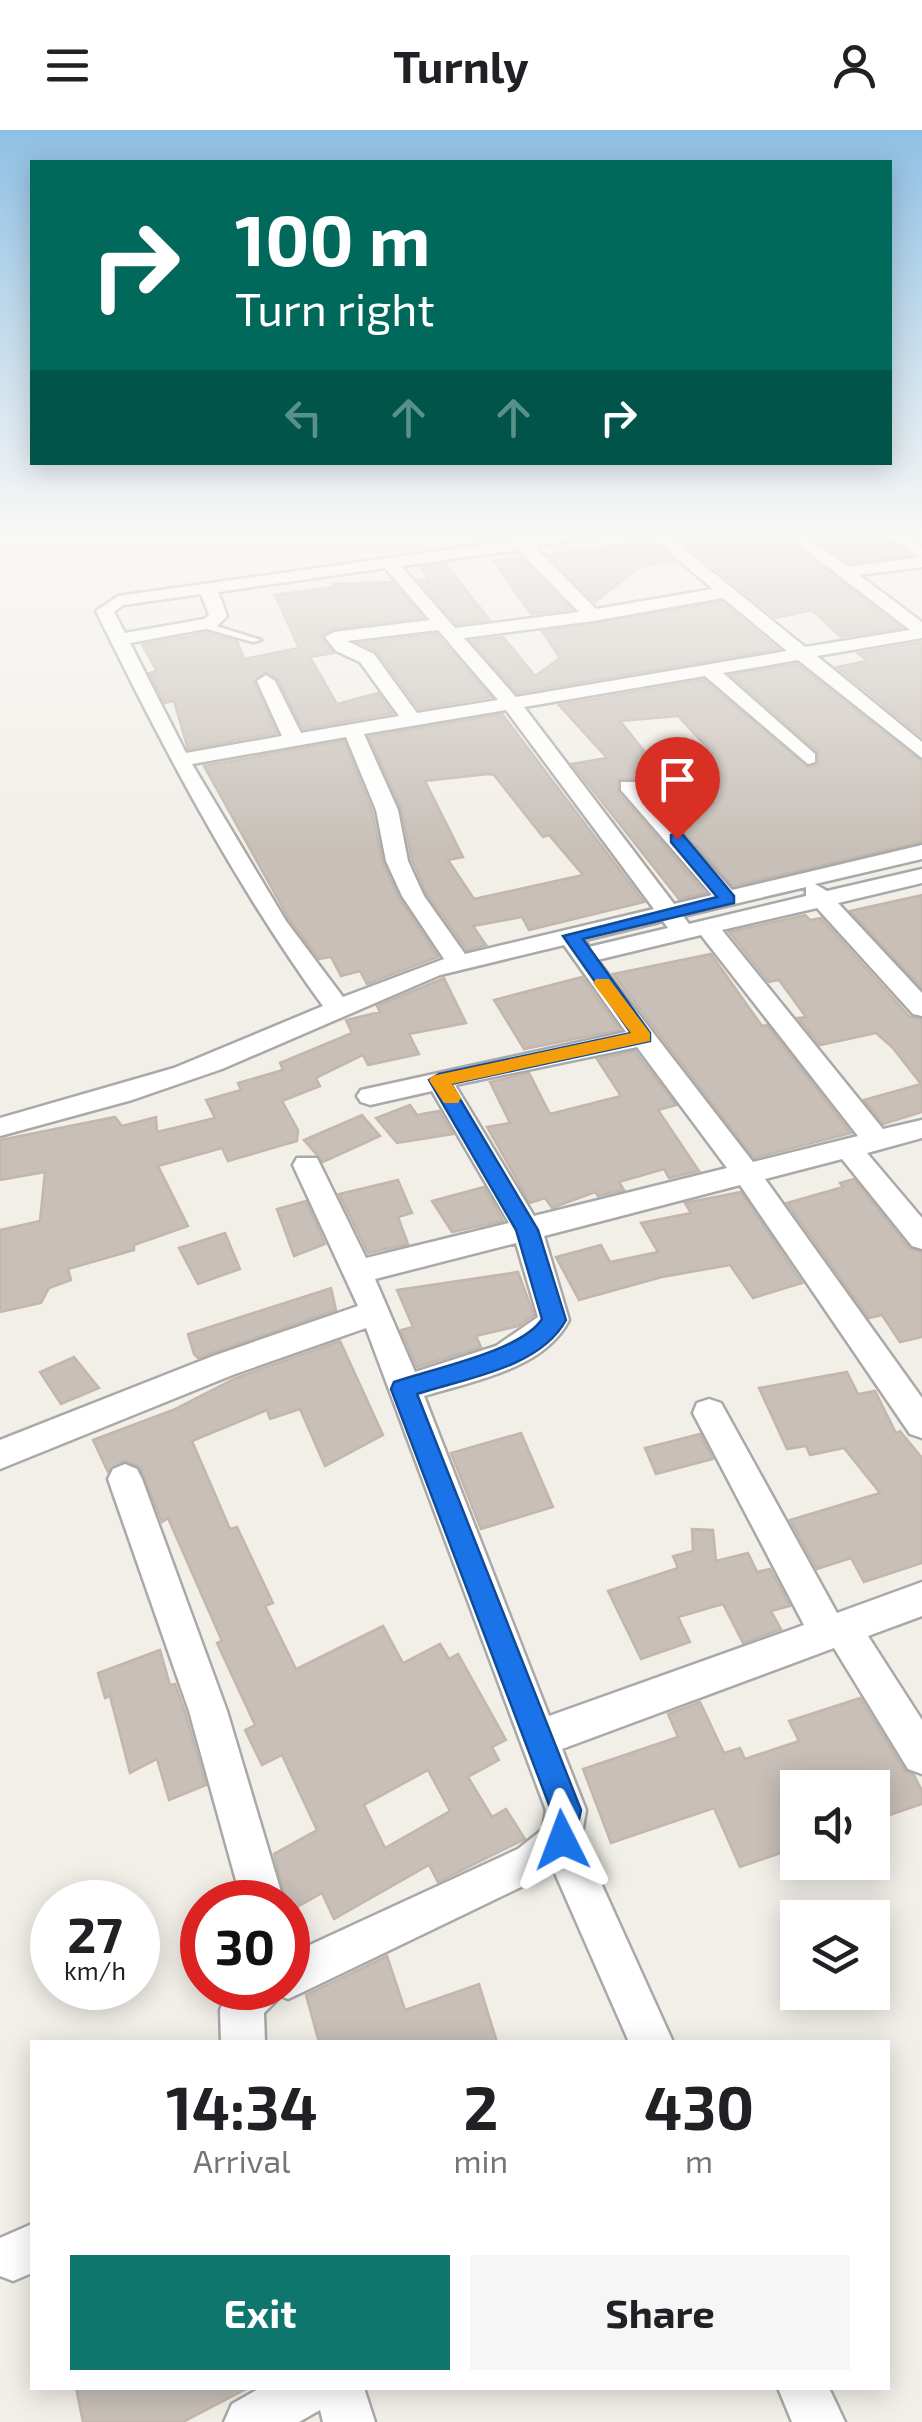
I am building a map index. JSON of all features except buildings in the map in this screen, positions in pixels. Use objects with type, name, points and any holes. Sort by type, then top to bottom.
[{"type":"street","points":[[130,638],[119,640],[179,760],[275,923],[337,1007]]},
{"type":"street","points":[[335,638],[342,648],[366,658],[411,719]]},
{"type":"street","points":[[456,638],[862,1144],[922,1238]]},
{"type":"street","points":[[783,638],[922,752]]},
{"type":"street","points":[[179,760],[510,702],[655,670],[708,669],[884,638]]},
{"type":"street","points":[[708,669],[808,758]]},
{"type":"street","points":[[266,680],[294,740]]},
{"type":"street","points":[[352,730],[387,810],[397,861],[414,896],[458,963]]},
{"type":"street","points":[[581,795],[654,781]]},
{"type":"street","points":[[628,786],[728,900]]},
{"type":"street","points":[[0,1127],[187,1072],[337,1007],[458,963],[577,946],[687,924],[815,892],[922,852]]},
{"type":"street","points":[[687,924],[728,900],[922,876]]},
{"type":"street","points":[[815,892],[922,1008]]},
{"type":"street","points":[[577,946],[748,1174],[922,1424]]},
{"type":"street","points":[[370,1096],[644,1037]]},
{"type":"street","points":[[403,1389],[518,1350],[544,1336],[554,1320],[527,1230],[439,1080]]},
{"type":"street","points":[[357,1272],[922,1129]]},
{"type":"street","points":[[307,1166],[376,1312],[566,1810],[562,1840],[650,2040]]},
{"type":"street","points":[[0,1455],[170,1385],[376,1312]]},
{"type":"street","points":[[709,1413],[835,1630],[922,1755]]},
{"type":"street","points":[[125,1478],[208,1711],[257,1880]]},
{"type":"street","points":[[539,1739],[922,1599]]},
{"type":"street","points":[[310,1967],[532,1862],[562,1840]]},
{"type":"street","points":[[241,2010],[243,2040]]},
{"type":"street","points":[[250,2422],[305,2390]]},
{"type":"street","points":[[340,2390],[349,2422]]},
{"type":"street","points":[[805,2390],[819,2422]]},
{"type":"lane","points":[[249,638],[256,640]]},
{"type":"slow traffic","points":[[451,1098],[439,1080],[644,1037],[602,983]]},
{"type":"route","points":[[562,1840],[566,1810],[403,1389],[518,1350],[544,1336],[554,1320],[527,1230],[439,1080],[644,1037],[582,956],[572,936],[728,900],[677,839]]}]
